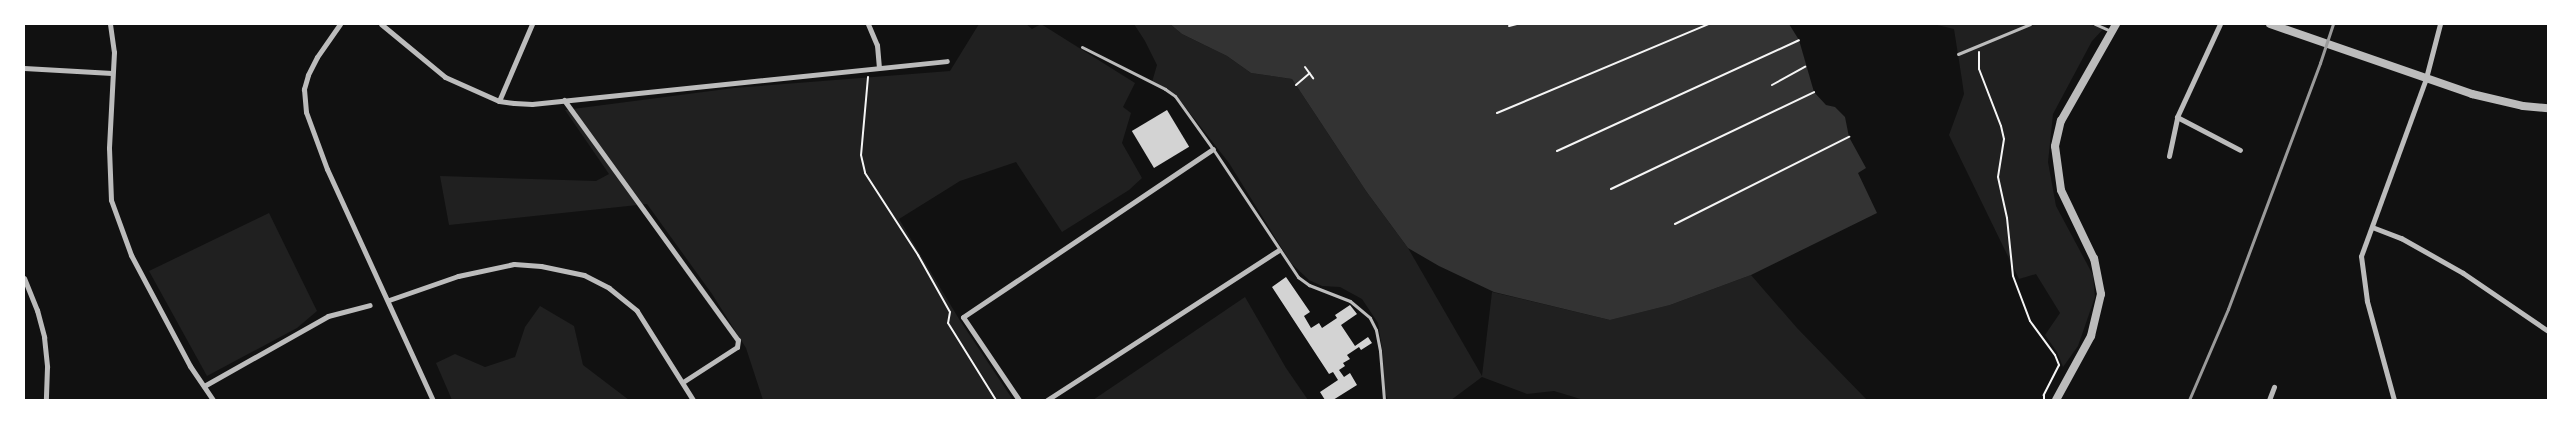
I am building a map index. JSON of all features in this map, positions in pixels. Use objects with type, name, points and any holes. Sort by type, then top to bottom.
[{"type":"street","points":[[110,24],[114,52],[109,148],[111,200],[131,254],[190,366],[213,400]]},
{"type":"street","points":[[340,24],[317,57],[308,75],[304,89],[306,112],[327,169],[389,300],[433,400]]},
{"type":"street","points":[[382,24],[445,77],[499,101],[532,104],[870,67],[946,61]]},
{"type":"street","points":[[499,101],[532,24]]},
{"type":"street","points":[[868,24],[877,45],[879,67]]},
{"type":"street","points":[[2169,156],[2177,117],[2220,24]]},
{"type":"street","points":[[2270,24],[2472,94],[2523,106],[2548,108]]},
{"type":"street","points":[[2394,400],[2366,301],[2361,256],[2426,78],[2440,24]]},
{"type":"street","points":[[2059,399],[2091,336],[2101,294],[2094,259],[2061,190],[2055,146],[2060,121],[2114,27]]},
{"type":"street","points":[[24,68],[112,73]]},
{"type":"street","points":[[564,100],[738,340],[737,347],[683,382]]},
{"type":"street","points":[[2177,117],[2240,150]]},
{"type":"street","points":[[1019,400],[963,317],[1213,149]]},
{"type":"street","points":[[2372,227],[2402,238],[2463,273],[2548,330]]},
{"type":"street","points":[[1047,400],[1279,250]]},
{"type":"street","points":[[389,300],[458,276],[499,266],[514,264],[569,270],[599,282],[626,301],[651,332],[693,400]]},
{"type":"street","points":[[24,278],[37,310],[44,336],[47,367],[46,400]]},
{"type":"street","points":[[204,386],[328,316],[370,305]]},
{"type":"street","points":[[2269,400],[2274,387]]},
{"type":"lane","points":[[1958,54],[2030,24]]},
{"type":"lane","points":[[2095,24],[2114,27]]},
{"type":"lane","points":[[1082,47],[1157,84],[1175,96],[1213,149],[1298,277],[1309,285],[1350,301],[1370,318],[1376,330],[1380,351],[1384,400]]},
{"type":"path","points":[[1509,26],[1517,24]]},
{"type":"path","points":[[1497,113],[1709,24]]},
{"type":"path","points":[[1557,151],[1799,40]]},
{"type":"path","points":[[1980,44],[1979,69],[2001,126],[2004,139],[1998,177],[2007,218],[2013,276],[2030,321],[2055,355],[2059,365],[2044,394],[2044,400]]},
{"type":"path","points":[[870,67],[861,155],[865,173],[918,255],[950,312],[948,323],[996,400]]},
{"type":"path","points":[[1305,67],[1314,78]]},
{"type":"path","points":[[1772,85],[1805,67]]},
{"type":"path","points":[[1296,85],[1310,73]]},
{"type":"path","points":[[1611,189],[1814,92]]},
{"type":"path","points":[[1675,224],[1849,137]]},
{"type":"shaded area","points":[[979,24],[1026,24],[1032,29],[1041,24],[1135,83],[1123,107],[1131,113],[1122,143],[1142,178],[1129,190],[1062,232],[1016,162],[960,181],[899,219],[959,319],[1013,400],[763,400],[746,348],[712,294],[647,204],[449,225],[440,176],[596,181],[609,174],[565,110],[734,88],[950,71]]},
{"type":"shaded area","points":[[1134,24],[1170,24],[1182,34],[1227,56],[1251,73],[1292,79],[1366,191],[1408,248],[1482,376],[1492,292],[1610,320],[1670,305],[1751,275],[1797,328],[1867,400],[1584,400],[1554,391],[1527,394],[1482,377],[1451,400],[1388,400],[1384,389],[1383,354],[1378,323],[1362,299],[1340,287],[1322,286],[1309,280],[1291,263],[1229,163],[1182,103],[1152,82],[1157,65]]},
{"type":"shaded area","points":[[1170,24],[1789,24],[1799,40],[1814,92],[1826,105],[1835,107],[1845,117],[1849,137],[1866,168],[1858,173],[1877,213],[1751,275],[1670,305],[1610,320],[1494,292],[1439,266],[1408,248],[1366,191],[1292,79],[1251,73],[1227,56],[1182,34]]},
{"type":"shaded area","points":[[1933,24],[2108,24],[2092,41],[2053,114],[2048,162],[2056,206],[2093,275],[2095,297],[2078,346],[2063,367],[2057,352],[2045,335],[2060,313],[2036,274],[2019,279],[1949,135],[1964,94],[1962,80],[1954,29]]},
{"type":"shaded area","points":[[269,213],[317,311],[297,328],[207,376],[149,271]]},
{"type":"shaded area","points":[[1245,297],[1286,368],[1308,400],[1093,400]]},
{"type":"shaded area","points":[[540,306],[574,326],[583,365],[629,400],[452,400],[436,363],[455,354],[485,367],[515,357],[525,327]]},
{"type":"building","points":[[1167,110],[1189,147],[1154,168],[1132,131]]},
{"type":"building","points":[[1286,277],[1310,312],[1304,316],[1311,328],[1319,323],[1322,328],[1337,318],[1335,315],[1350,305],[1357,314],[1341,325],[1355,346],[1368,337],[1372,343],[1361,350],[1359,347],[1347,355],[1350,359],[1343,363],[1345,366],[1339,370],[1344,377],[1350,373],[1357,385],[1333,400],[1325,400],[1320,392],[1338,380],[1333,372],[1329,374],[1272,287]]},
{"type":"railway","points":[[2189,400],[2228,309],[2333,24]]}]
